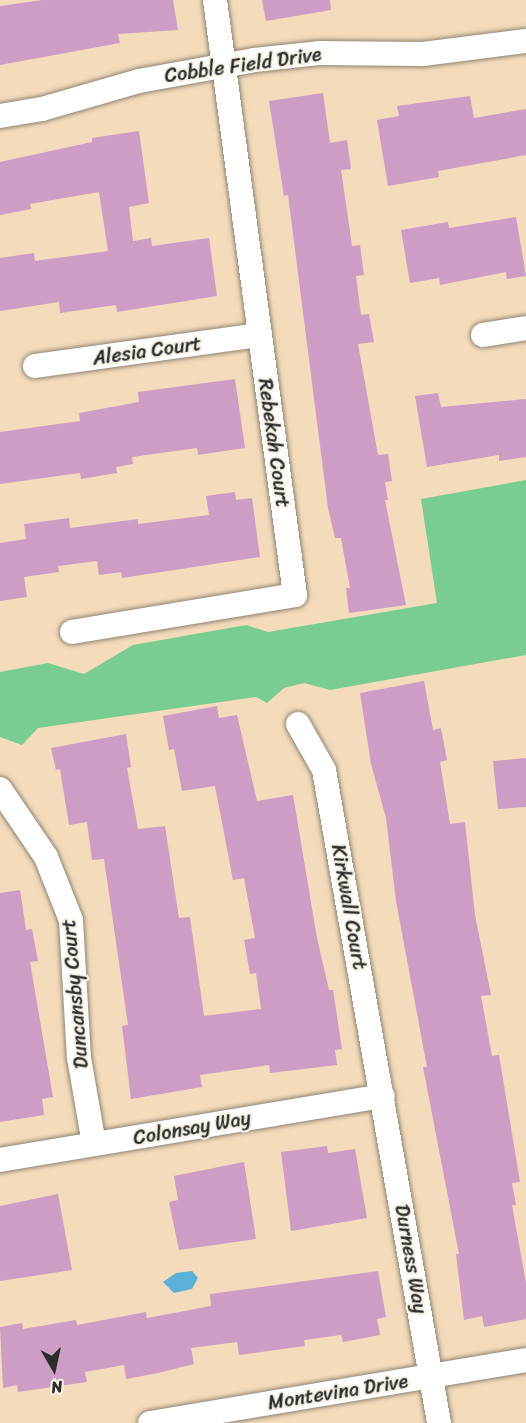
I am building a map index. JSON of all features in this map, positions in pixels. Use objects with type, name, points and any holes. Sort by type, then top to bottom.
[{"type":"street","name":"Rebekah Court","points":[[72,632],[295,595],[214,0]]},
{"type":"street","name":"Cobble Field Drive","points":[[0,116],[42,109],[138,81],[224,65],[319,53],[423,54],[526,40]]},
{"type":"street","points":[[483,335],[526,328]]},
{"type":"street","name":"Alesia Court","points":[[35,366],[259,335]]},
{"type":"street","name":"Kirkwall Court","points":[[298,724],[324,770],[383,1096]]},
{"type":"street","name":"Duncansby Court","points":[[0,789],[46,857],[70,920],[79,1058],[94,1144]]},
{"type":"street","name":"Colonsay Way","points":[[0,1160],[383,1096]]},
{"type":"street","name":"Durness Way","points":[[383,1096],[439,1423]]},
{"type":"street","name":"Montevina Drive","points":[[150,1423],[526,1360]]},
{"type":"green space","points":[[526,480],[526,655],[330,690],[304,683],[284,688],[267,703],[256,697],[38,728],[22,745],[0,737],[0,672],[48,663],[84,674],[133,645],[246,625],[268,632],[437,603],[421,499]]},
{"type":"water","points":[[192,1271],[198,1278],[192,1289],[174,1293],[163,1282],[176,1273]]},
{"type":"building","points":[[42,0],[173,0],[178,30],[118,34],[120,43],[0,65],[0,6]]},
{"type":"building","points":[[262,0],[330,0],[331,10],[266,21]]},
{"type":"building","points":[[323,93],[330,143],[347,140],[351,169],[341,170],[352,246],[360,245],[364,275],[356,276],[361,315],[369,314],[374,342],[358,344],[378,455],[388,454],[392,481],[385,482],[388,500],[385,500],[406,605],[349,613],[346,588],[350,588],[341,538],[335,538],[328,508],[288,195],[284,196],[269,101]]},
{"type":"building","points":[[470,96],[474,118],[526,109],[526,155],[438,171],[439,177],[388,186],[377,120],[399,116],[397,106]]},
{"type":"building","points":[[139,131],[149,203],[129,207],[133,241],[151,238],[152,246],[209,238],[217,296],[117,312],[116,305],[60,313],[59,302],[0,311],[0,258],[34,253],[35,261],[108,251],[99,192],[30,204],[31,209],[0,215],[0,162],[92,142],[92,138]]},
{"type":"building","points":[[516,217],[526,276],[507,279],[506,272],[440,285],[439,278],[410,283],[401,230],[448,222],[449,228]]},
{"type":"building","points":[[235,379],[245,448],[198,455],[197,448],[132,457],[133,464],[116,467],[117,473],[81,479],[80,473],[0,484],[0,432],[80,421],[79,413],[139,402],[138,392]]},
{"type":"building","points":[[438,393],[441,407],[526,399],[526,457],[499,461],[499,455],[427,467],[415,396]]},
{"type":"building","points":[[235,492],[236,500],[252,498],[260,557],[122,578],[121,572],[99,575],[97,561],[58,566],[59,572],[24,577],[27,597],[0,601],[0,543],[26,539],[24,524],[69,518],[70,528],[138,519],[138,524],[209,515],[206,496]]},
{"type":"building","points":[[424,681],[433,730],[441,728],[447,760],[440,762],[450,824],[465,822],[475,915],[491,995],[481,996],[492,1056],[499,1055],[520,1182],[512,1183],[516,1205],[512,1205],[526,1283],[526,1319],[484,1327],[482,1316],[464,1320],[456,1254],[459,1254],[423,1067],[427,1067],[396,901],[386,818],[371,764],[360,693]]},
{"type":"building","points":[[217,706],[219,718],[237,715],[257,801],[293,795],[317,938],[329,990],[333,990],[342,1049],[335,1050],[337,1065],[270,1073],[269,1065],[200,1075],[202,1087],[131,1099],[122,1026],[128,1025],[104,859],[92,860],[87,822],[69,825],[60,769],[56,770],[51,748],[126,734],[131,767],[127,768],[138,829],[165,826],[179,918],[190,917],[204,1016],[261,1009],[256,973],[250,974],[244,940],[255,938],[244,878],[233,880],[215,786],[182,791],[174,749],[169,750],[163,716]]},
{"type":"building","points":[[526,758],[526,807],[498,809],[493,761]]},
{"type":"building","points":[[20,890],[26,930],[32,929],[38,961],[30,962],[53,1097],[42,1099],[44,1115],[0,1122],[0,893]]},
{"type":"building","points":[[327,1146],[328,1153],[355,1149],[367,1218],[291,1231],[281,1152]]},
{"type":"building","points":[[244,1162],[256,1239],[179,1250],[169,1202],[178,1200],[174,1176]]},
{"type":"building","points":[[58,1194],[72,1270],[0,1281],[0,1206]]},
{"type":"building","points":[[378,1271],[386,1317],[377,1319],[380,1335],[343,1342],[341,1335],[304,1340],[305,1346],[239,1355],[237,1342],[191,1348],[194,1364],[158,1373],[126,1379],[124,1365],[85,1372],[87,1382],[18,1392],[17,1385],[3,1388],[0,1327],[22,1323],[23,1329],[76,1320],[77,1325],[146,1312],[147,1318],[211,1306],[210,1294]]}]
